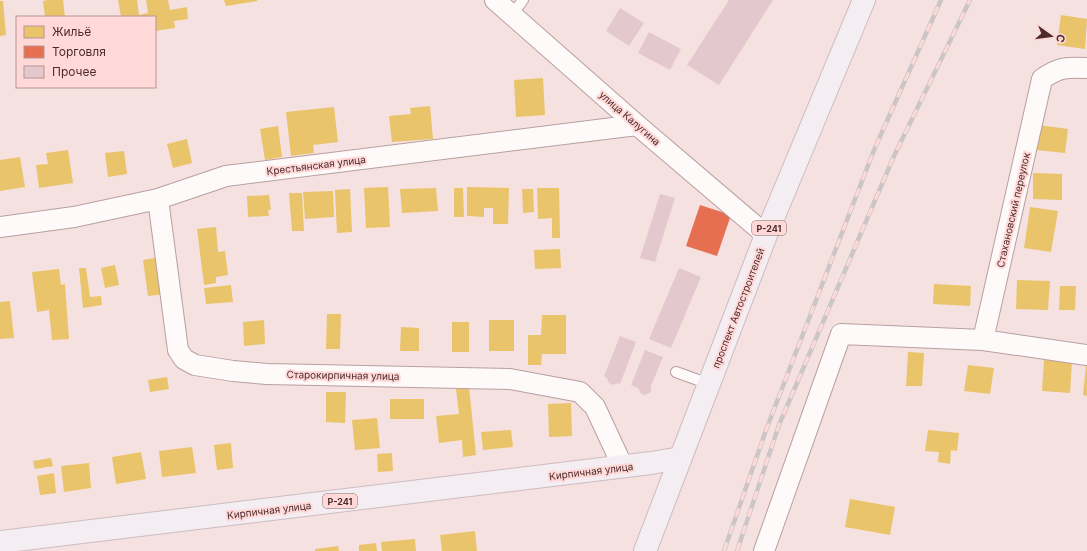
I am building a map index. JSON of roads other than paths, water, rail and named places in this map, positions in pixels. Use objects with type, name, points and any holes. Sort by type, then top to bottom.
[{"type":"highway","name":"проспект Автостроителей","points":[[645,551],[766,235],[864,0]]},
{"type":"highway","name":"Кирпичная улица","points":[[0,542],[623,467],[681,458]]},
{"type":"street","name":"улица Калугина","points":[[495,0],[517,8],[637,125],[766,235]]},
{"type":"street","name":"Стахановский переулок","points":[[984,340],[1042,79],[1052,71],[1068,67],[1087,68]]},
{"type":"street","name":"Крестьянская улица","points":[[0,227],[74,217],[158,199],[226,176],[637,125]]},
{"type":"street","name":"Старокирпичная улица","points":[[158,199],[178,350],[184,358],[195,365],[233,371],[267,374],[510,379],[580,392],[595,407],[623,467]]},
{"type":"street","points":[[764,551],[841,334],[984,340],[1087,355]]},
{"type":"lane","points":[[676,372],[709,384]]},
{"type":"railway","points":[[724,551],[766,430],[874,150],[941,0]]},
{"type":"railway","points":[[737,551],[779,425],[894,156],[970,0]]}]
